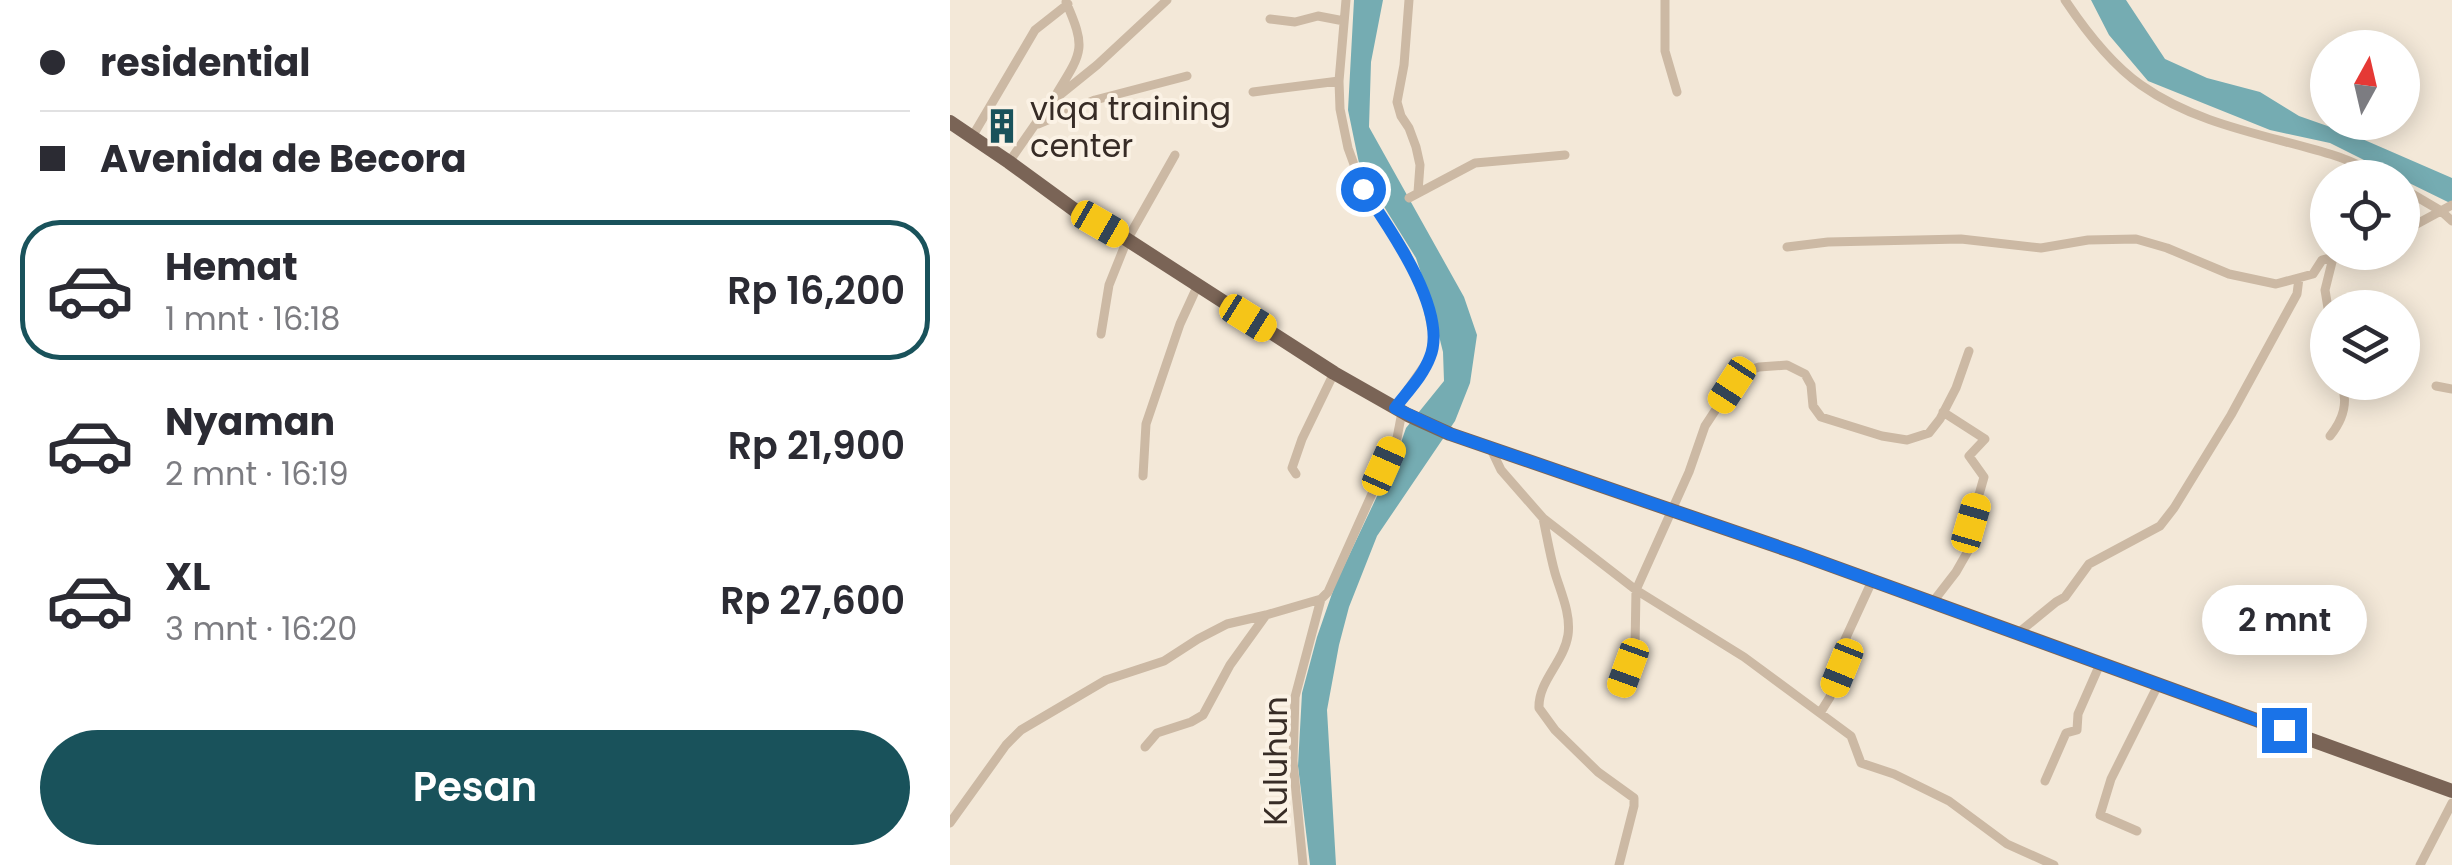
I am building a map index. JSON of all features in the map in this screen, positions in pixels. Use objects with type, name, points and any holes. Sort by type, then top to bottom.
[{"type":"main road","points":[[950,122],[1076,210],[1334,373],[1450,434],[1872,580],[2452,792]]},
{"type":"street","points":[[1050,104],[1168,0]]},
{"type":"street","name":"Kuluhun","points":[[1303,865],[1293,761],[1295,697],[1321,599],[1328,592],[1397,438],[1402,412],[1433,346],[1432,323],[1406,254],[1363,189],[1348,148],[1338,81],[1346,0]]},
{"type":"street","points":[[1409,0],[1398,102],[1420,165],[1414,195],[1475,164],[1565,155]]},
{"type":"street","points":[[1665,0],[1665,52],[1677,92]]},
{"type":"street","points":[[2064,0],[2088,34],[2139,84],[2174,105],[2230,128],[2347,160]]},
{"type":"street","points":[[972,137],[1035,30],[1066,2],[1082,46],[1050,104],[1009,162]]},
{"type":"street","points":[[1270,19],[1295,22],[1318,16],[1344,21]]},
{"type":"street","points":[[1034,126],[1094,100],[1187,76]]},
{"type":"street","points":[[1253,92],[1338,81]]},
{"type":"street","points":[[1100,334],[1109,285],[1127,240],[1176,155]]},
{"type":"street","points":[[2420,199],[2452,221]]},
{"type":"street","points":[[2420,222],[2452,205]]},
{"type":"street","points":[[1786,246],[1961,239],[2041,248],[2088,240],[2136,239],[2229,274],[2276,284],[2316,270]]},
{"type":"street","points":[[2017,634],[2065,597],[2089,564],[2160,526],[2232,415],[2296,294],[2300,278]]},
{"type":"street","points":[[1143,476],[1146,424],[1180,324],[1198,287]]},
{"type":"street","points":[[1620,690],[1635,648],[1636,590],[1706,426],[1732,385],[1747,371],[1787,365],[1805,374],[1813,406],[1821,417],[1908,440],[1928,433],[1943,412],[1969,351]]},
{"type":"street","points":[[1296,474],[1292,468],[1302,438],[1334,373]]},
{"type":"street","points":[[2436,386],[2452,389]]},
{"type":"street","points":[[2330,436],[2342,422],[2345,400]]},
{"type":"street","points":[[1932,602],[1968,551],[1984,477],[1969,456],[1985,439],[1943,412]]},
{"type":"street","points":[[1490,447],[1501,470],[1543,518],[1636,590],[1744,657],[1851,736],[1861,763],[1949,801],[2007,844],[2054,865]]},
{"type":"street","points":[[1543,518],[1569,630],[1561,655],[1540,693],[1539,708],[1555,730],[1598,772],[1634,798],[1619,865]]},
{"type":"street","points":[[1820,713],[1842,668],[1843,644],[1872,580]]},
{"type":"street","points":[[950,823],[1021,730],[1106,680],[1164,661],[1228,624],[1321,599]]},
{"type":"street","points":[[1145,746],[1157,732],[1203,715],[1230,665],[1266,615]]},
{"type":"street","points":[[2045,780],[2066,733],[2077,730],[2078,714],[2100,664]]},
{"type":"street","points":[[2137,832],[2100,814],[2111,779],[2158,685]]},
{"type":"street","points":[[2420,865],[2452,803]]},
{"type":"water","points":[[1354,0],[1383,0],[1371,62],[1369,127],[1464,297],[1477,335],[1470,383],[1455,421],[1377,536],[1349,607],[1327,710],[1336,865],[1310,865],[1298,766],[1302,693],[1317,637],[1335,585],[1406,428],[1444,381],[1443,352],[1416,258],[1360,168],[1348,110]]},
{"type":"water","points":[[2091,0],[2126,0],[2165,59],[2207,78],[2260,92],[2310,120],[2310,139],[2270,130],[2148,81],[2109,35]]},
{"type":"water","points":[[2316,140],[2365,140],[2411,160],[2364,160]]},
{"type":"water","points":[[2420,164],[2452,178],[2452,204],[2420,188]]},
{"type":"place","name":"viqa training center","points":[[1002,126]]},
{"type":"route","points":[[1363,189],[1406,254],[1427,304],[1434,334],[1431,356],[1395,408],[1450,434],[1799,554],[2284,730]]}]
